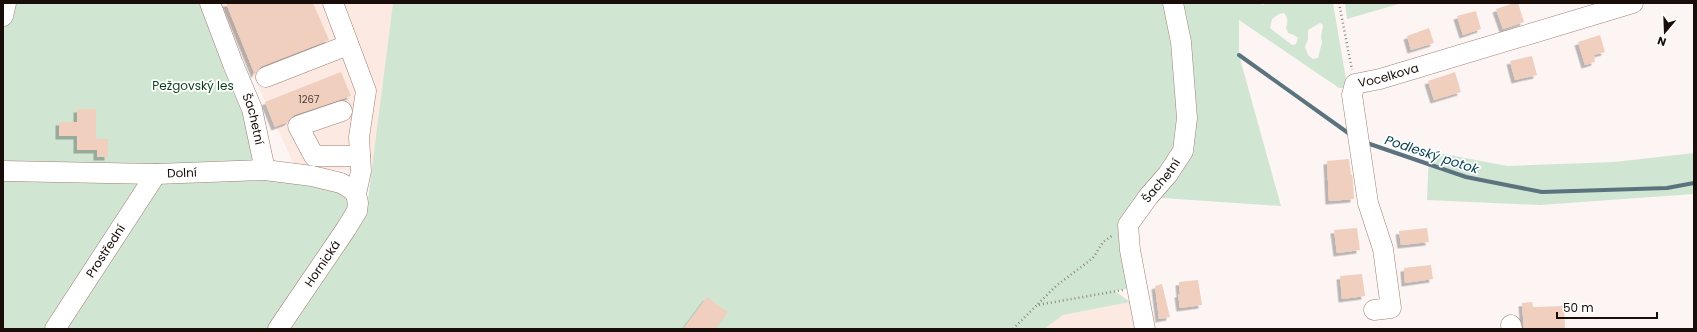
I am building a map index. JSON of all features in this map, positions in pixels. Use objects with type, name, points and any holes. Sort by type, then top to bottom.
[{"type":"street","points":[[3,16],[6,3]]},
{"type":"street","name":"Šachetní","points":[[210,3],[232,64],[252,109],[265,170]]},
{"type":"street","name":"Hornická","points":[[278,329],[357,211],[358,203],[356,194],[361,172],[359,137],[366,92],[333,3]]},
{"type":"street","name":"Šachetní","points":[[1128,225],[1148,196],[1168,174],[1183,151],[1187,118],[1181,42],[1173,3]]},
{"type":"street","name":"Vocelkova","points":[[1374,310],[1391,308],[1383,249],[1368,203],[1352,95],[1354,84],[1380,80],[1633,3]]},
{"type":"street","points":[[266,77],[348,44]]},
{"type":"street","points":[[342,111],[298,126],[314,156],[360,156]]},
{"type":"street","name":"Dolní","points":[[3,171],[156,174],[265,170],[312,176],[341,183],[351,188],[356,194]]},
{"type":"street","name":"Prostřední","points":[[55,329],[156,174]]},
{"type":"street","points":[[1128,225],[1130,250],[1145,329]]},
{"type":"path","points":[[1339,3],[1354,84]]},
{"type":"path","points":[[1013,329],[1056,286],[1093,258],[1102,242],[1128,225]]},
{"type":"path","points":[[1037,305],[1137,287]]},
{"type":"shaded area","points":[[220,3],[393,3],[372,172],[295,167]]},
{"type":"shaded area","points":[[1130,302],[1134,329],[1044,329],[1063,315]]},
{"type":"green space","name":"Pežgovský les","points":[[3,3],[209,3],[234,78],[255,161],[224,166],[3,167]]},
{"type":"green space","points":[[393,3],[1258,3],[1263,5],[1267,3],[1333,3],[1347,85],[1345,88],[1339,88],[1239,20],[1239,55],[1281,206],[1148,197],[1128,225],[1137,287],[1115,291],[1130,302],[1063,315],[1044,329],[289,329],[366,215]],"holes":[[[1284,13],[1287,18],[1286,28],[1288,33],[1298,38],[1296,44],[1292,45],[1270,28],[1272,19],[1279,14]],[[1320,23],[1323,25],[1321,37],[1322,42],[1318,58],[1313,59],[1308,55],[1305,47],[1308,39],[1308,30]]]},
{"type":"green space","points":[[1345,3],[1402,3],[1347,19]]},
{"type":"green space","points":[[1429,151],[1507,166],[1614,162],[1694,153],[1694,194],[1540,205],[1427,200]]},
{"type":"green space","points":[[3,171],[156,174],[341,183],[354,205],[270,329],[3,329]]},
{"type":"building","points":[[226,3],[313,3],[329,40],[262,66],[257,70],[255,75]]},
{"type":"building","points":[[1518,3],[1524,22],[1503,29],[1496,9]]},
{"type":"building","points":[[1476,11],[1481,29],[1463,35],[1457,16]]},
{"type":"building","points":[[1429,28],[1434,43],[1411,50],[1407,36]]},
{"type":"building","points":[[1600,35],[1605,52],[1594,55],[1595,62],[1585,65],[1578,42]]},
{"type":"building","points":[[1532,56],[1537,75],[1515,80],[1510,61]]},
{"type":"building","points":[[341,72],[351,96],[294,115],[288,122],[275,127],[265,102]]},
{"type":"building","points":[[1455,72],[1461,92],[1434,100],[1428,81]]},
{"type":"building","points":[[77,109],[96,109],[96,139],[108,139],[108,157],[97,157],[97,150],[77,150],[77,136],[59,136],[59,122],[77,122]]},
{"type":"building","points":[[1349,159],[1353,180],[1354,199],[1329,201],[1327,161]]},
{"type":"building","points":[[1357,228],[1360,250],[1337,253],[1334,230]]},
{"type":"building","points":[[1427,228],[1429,242],[1401,245],[1399,231]]},
{"type":"building","points":[[1431,265],[1433,279],[1405,283],[1404,268]]},
{"type":"building","points":[[1362,274],[1365,296],[1342,299],[1340,276]]},
{"type":"building","points":[[1198,280],[1202,305],[1180,308],[1178,294],[1180,294],[1179,282]]},
{"type":"building","points":[[1162,284],[1170,317],[1159,319],[1155,286]]},
{"type":"building","points":[[707,297],[728,312],[715,329],[683,329]]},
{"type":"building","points":[[1532,302],[1533,307],[1564,306],[1565,329],[1524,329],[1522,303]]},
{"type":"waterway","name":"Podleský potok","points":[[1239,55],[1351,135]]},
{"type":"waterway","name":"Podleský potok","points":[[1364,142],[1466,177],[1542,192],[1667,188],[1694,183]]}]
